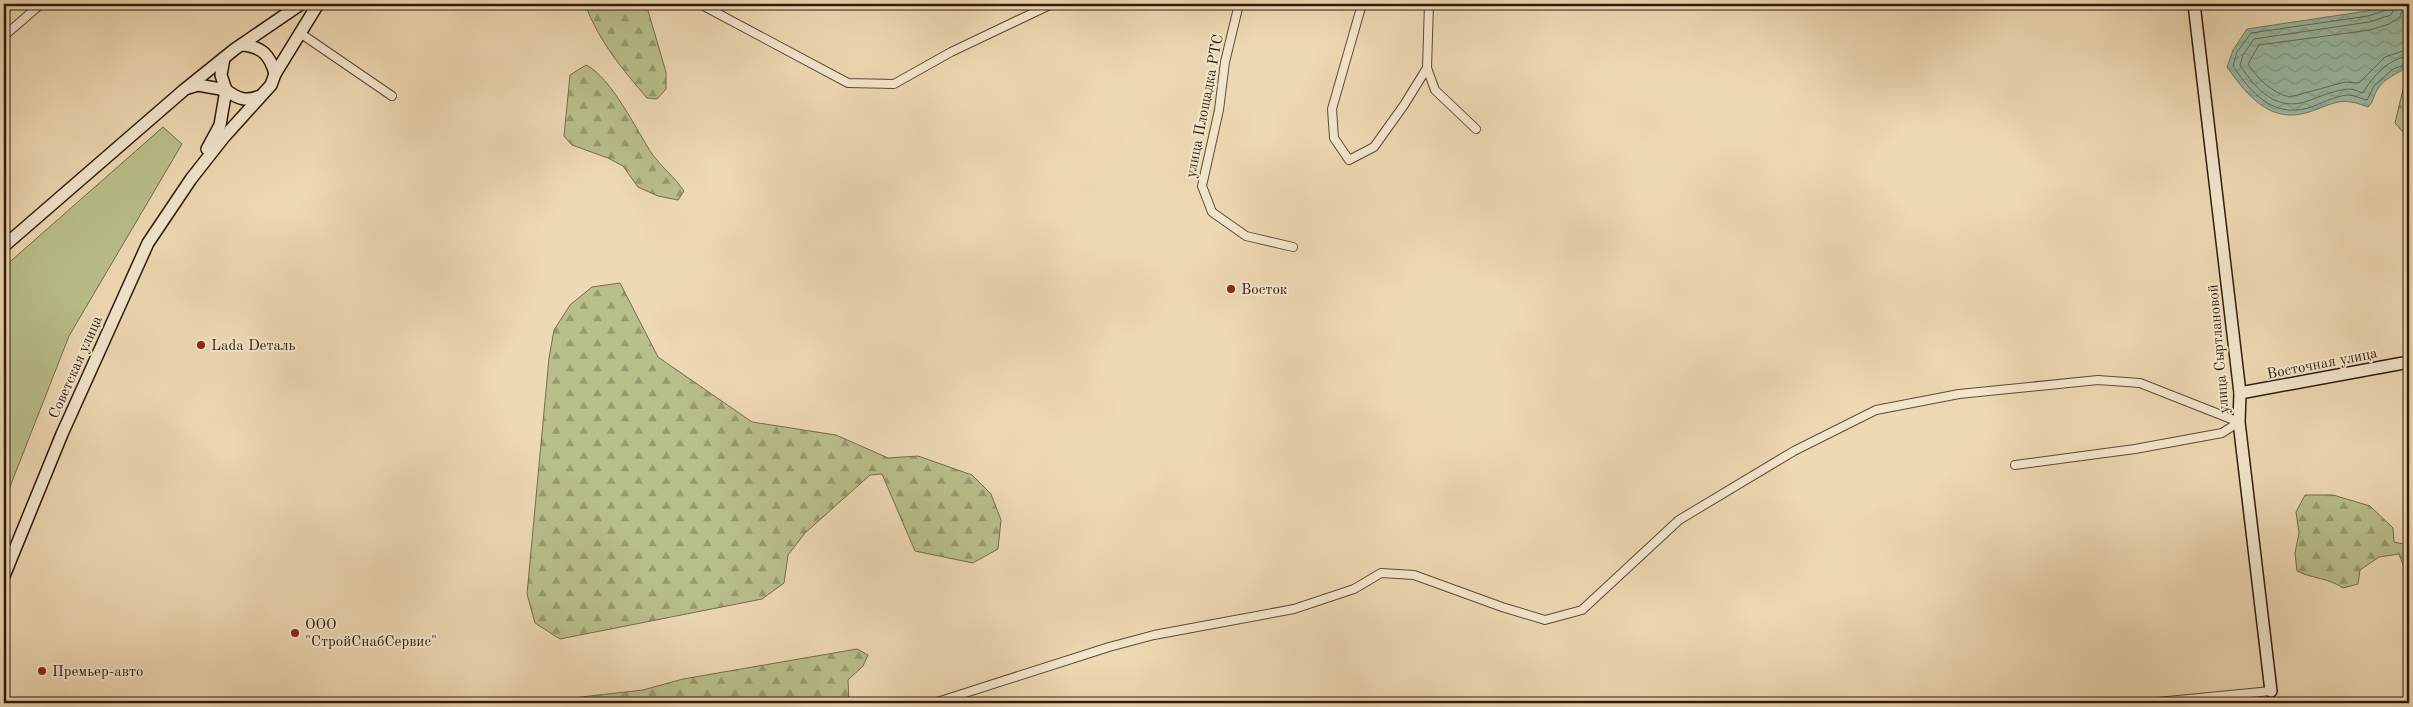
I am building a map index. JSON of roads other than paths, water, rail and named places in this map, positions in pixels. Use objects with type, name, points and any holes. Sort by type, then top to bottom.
[{"type":"main road","points":[[4,246],[184,90],[224,58],[301,4]]},
{"type":"main road","name":"Советская улица","points":[[4,576],[62,434],[148,243],[191,179],[224,137],[271,85],[274,74],[318,4]]},
{"type":"main road","name":"улица Сыртлановой","points":[[2194,4],[2240,393],[2239,422],[2271,691]]},
{"type":"main road","points":[[242,45],[256,47],[266,53],[272,62],[274,74]]},
{"type":"main road","name":"Советская улица","points":[[191,179],[220,124],[226,90],[221,75],[224,58]]},
{"type":"main road","points":[[184,90],[198,85],[226,90],[244,100],[251,100],[263,94]]},
{"type":"main road","name":"Восточная улица","points":[[2240,393],[2409,362]]},
{"type":"street","points":[[4,36],[41,4]]},
{"type":"street","points":[[700,4],[848,83],[870,85],[894,84],[923,70],[951,52],[1052,4]]},
{"type":"street","name":"улица Площадка РТС","points":[[1239,4],[1225,62],[1218,110],[1202,186],[1212,212],[1246,236],[1293,247]]},
{"type":"street","points":[[1362,4],[1332,109],[1334,138],[1349,160],[1374,147],[1404,105],[1427,68]]},
{"type":"street","points":[[1429,4],[1427,68],[1435,90],[1476,129]]},
{"type":"street","points":[[300,33],[392,96]]},
{"type":"street","points":[[934,703],[1109,647],[1154,635],[1294,609],[1354,589],[1381,573],[1414,575],[1502,607],[1545,620],[1582,610],[1679,520],[1794,451],[1876,410],[1959,394],[2098,380],[2140,383],[2239,422]]},
{"type":"street","points":[[2015,465],[2135,449],[2222,433],[2239,422]]},
{"type":"street","points":[[2147,703],[2271,691]]},
{"type":"water","points":[[2393,4],[2409,4],[2409,67],[2383,82],[2368,107],[2345,101],[2298,115],[2285,115],[2273,112],[2253,98],[2227,67],[2233,50],[2247,29],[2367,11]]},
{"type":"place","name":"Восток","points":[[1231,289]]},
{"type":"place","name":"Lada Dеталь","points":[[201,345]]},
{"type":"place","name":"ООО \"СтройСнабСервис\"","points":[[295,633]]},
{"type":"place","name":"Премьер-авто","points":[[42,671]]}]
